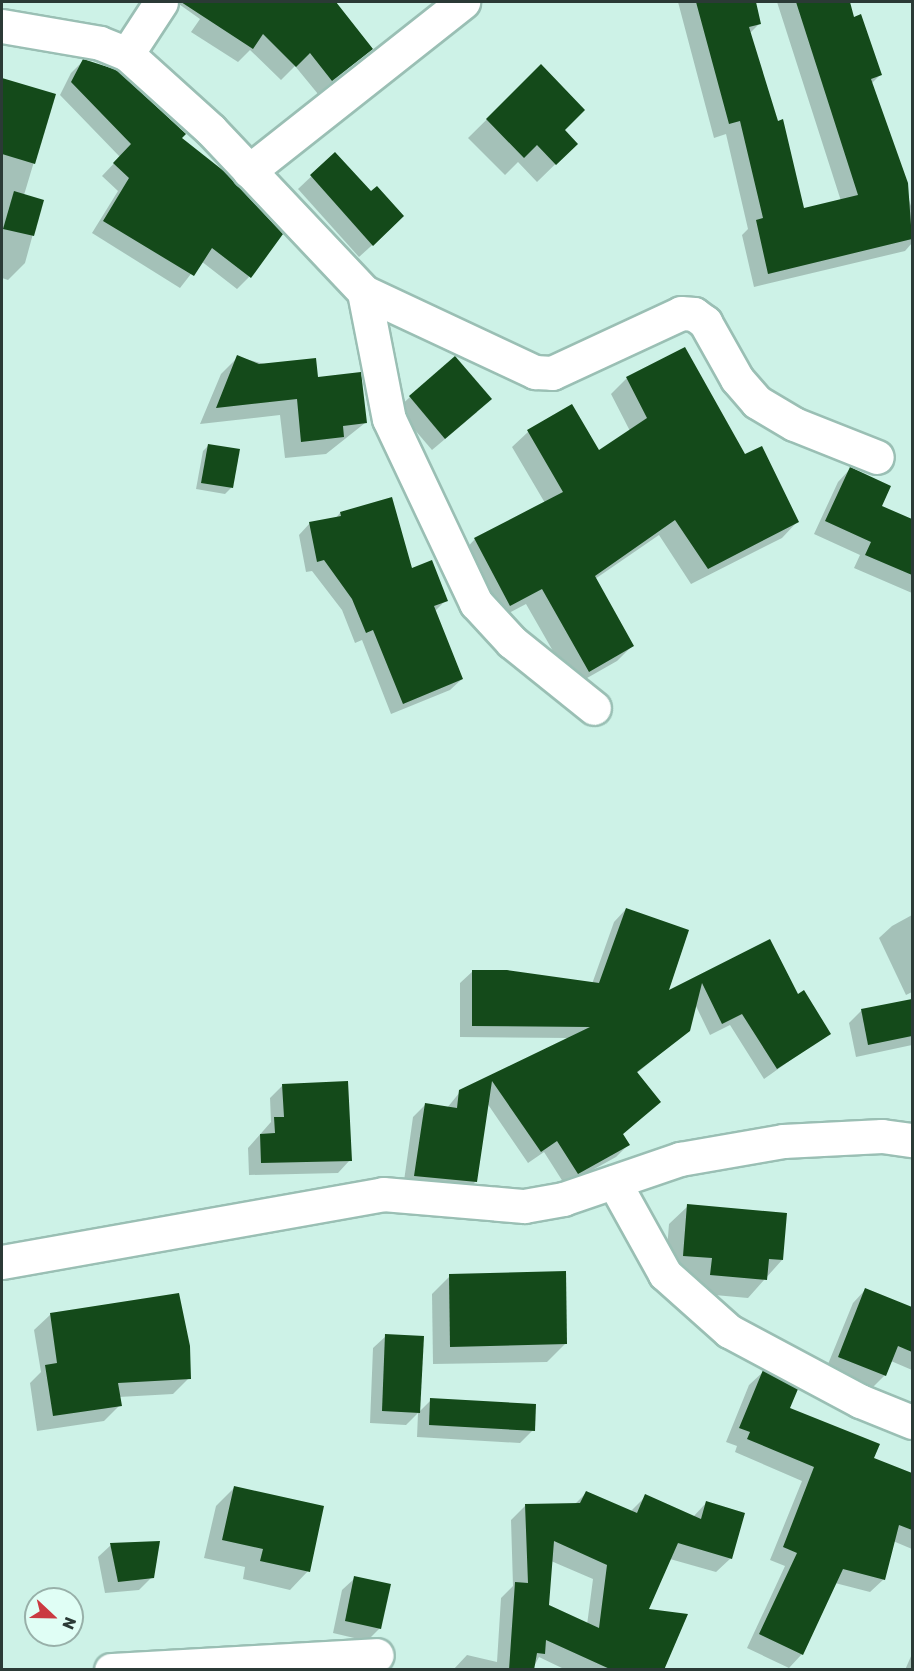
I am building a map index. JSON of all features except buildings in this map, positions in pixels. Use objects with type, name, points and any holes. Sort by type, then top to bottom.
[{"type":"street","points":[[127,54],[161,2]]},
{"type":"street","points":[[249,171],[463,2]]},
{"type":"street","points":[[2,26],[100,43],[127,54],[211,130],[364,292],[535,372],[552,373],[681,313],[694,314],[705,322],[737,379],[757,402],[794,424],[877,457]]},
{"type":"street","points":[[364,292],[389,419],[476,603],[512,642],[594,708]]},
{"type":"street","points":[[2,1262],[383,1194],[524,1206],[563,1199],[680,1159],[783,1141],[882,1136],[912,1140]]},
{"type":"street","points":[[614,1182],[665,1274],[729,1331],[850,1396],[912,1422]]},
{"type":"street","points":[[111,1670],[377,1655]]}]
